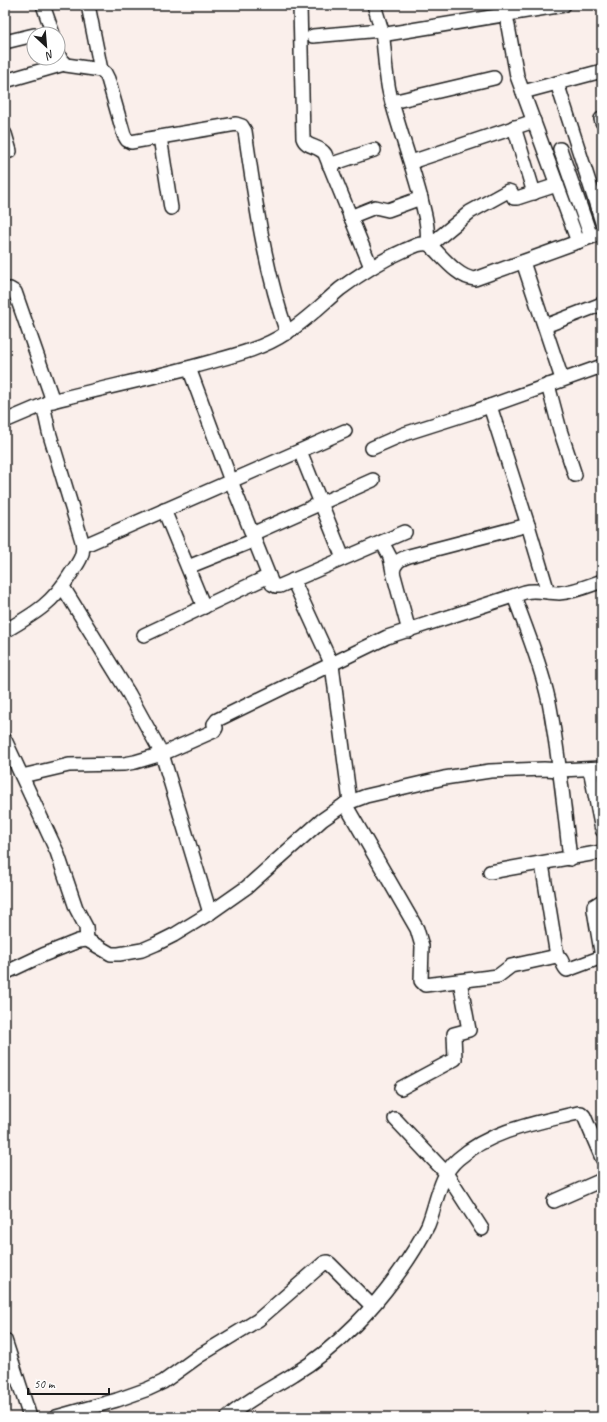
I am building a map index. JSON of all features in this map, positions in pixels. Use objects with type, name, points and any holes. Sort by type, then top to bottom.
[{"type":"street","points":[[42,5],[50,26]]},
{"type":"street","points":[[88,5],[101,70],[108,79],[124,135],[127,140],[136,142],[236,124],[239,124],[243,128],[268,271],[288,333]]},
{"type":"street","points":[[300,5],[304,142],[322,150],[371,267]]},
{"type":"street","points":[[374,5],[382,32],[392,102],[412,162],[428,230],[429,244],[461,274],[470,278],[479,278],[597,235],[560,149]]},
{"type":"street","points":[[313,36],[381,30],[387,34],[564,5]]},
{"type":"street","points":[[506,15],[516,72],[578,242]]},
{"type":"street","points":[[5,42],[26,37]]},
{"type":"street","points":[[66,62],[72,67],[101,70]]},
{"type":"street","points":[[5,81],[42,66]]},
{"type":"street","points":[[523,92],[602,71]]},
{"type":"street","points":[[392,102],[494,78]]},
{"type":"street","points":[[557,83],[602,222]]},
{"type":"street","points":[[412,162],[534,121]]},
{"type":"street","points":[[514,128],[534,193]]},
{"type":"street","points":[[5,134],[10,151]]},
{"type":"street","points":[[160,137],[171,208]]},
{"type":"street","points":[[329,165],[374,150]]},
{"type":"street","points":[[5,421],[49,403],[189,368],[270,343],[288,333],[341,288],[371,267],[418,244],[429,244],[470,212],[508,191],[511,192],[514,198],[558,185]]},
{"type":"street","points":[[350,217],[375,207],[388,210],[421,198]]},
{"type":"street","points":[[523,262],[562,380]]},
{"type":"street","points":[[5,290],[10,289],[15,292],[49,403]]},
{"type":"street","points":[[544,326],[602,304]]},
{"type":"street","points":[[372,448],[404,434],[490,406],[602,366]]},
{"type":"street","points":[[189,368],[231,481],[272,584],[280,586],[405,532]]},
{"type":"street","points":[[548,385],[560,430],[575,475]]},
{"type":"street","points":[[5,631],[48,603],[63,588],[81,559],[83,546],[44,408],[49,403]]},
{"type":"street","points":[[490,406],[548,592]]},
{"type":"street","points":[[83,546],[345,431]]},
{"type":"street","points":[[300,451],[343,558]]},
{"type":"street","points":[[188,567],[373,480]]},
{"type":"street","points":[[164,510],[204,607]]},
{"type":"street","points":[[393,572],[394,566],[398,561],[410,556],[528,525]]},
{"type":"street","points":[[382,542],[390,557],[409,631]]},
{"type":"street","points":[[144,635],[269,576]]},
{"type":"street","points":[[293,580],[332,665],[347,803],[417,928],[422,946],[422,983],[425,985],[498,976],[511,966],[557,956]]},
{"type":"street","points":[[22,776],[60,766],[124,764],[162,754],[214,731],[216,728],[214,724],[217,720],[387,638],[532,591],[566,592],[602,581]]},
{"type":"street","points":[[63,588],[130,694],[162,754],[210,913]]},
{"type":"street","points":[[514,596],[542,673],[549,702],[560,770],[570,859]]},
{"type":"street","points":[[5,740],[57,852],[76,908],[86,928],[87,940]]},
{"type":"street","points":[[5,973],[43,955],[78,941],[87,940],[112,954],[128,953],[156,944],[210,913],[247,887],[322,820],[347,803],[378,792],[468,774],[535,769],[560,770],[596,768],[602,830]]},
{"type":"street","points":[[490,872],[570,859],[602,852]]},
{"type":"street","points":[[542,864],[557,956],[561,958],[565,969],[567,970],[602,957],[594,910],[594,906],[602,901]]},
{"type":"street","points":[[401,1088],[455,1058],[454,1034],[468,1030],[460,981]]},
{"type":"street","points":[[228,1417],[241,1406],[296,1373],[323,1353],[356,1324],[384,1292],[406,1262],[428,1224],[446,1173],[457,1160],[466,1153],[504,1132],[581,1113],[584,1116],[602,1158]]},
{"type":"street","points":[[395,1119],[446,1173],[482,1229]]},
{"type":"street","points":[[554,1201],[602,1180]]},
{"type":"street","points":[[56,1417],[117,1400],[163,1382],[199,1356],[258,1320],[327,1262],[372,1306]]},
{"type":"street","points":[[5,1340],[30,1417]]}]
